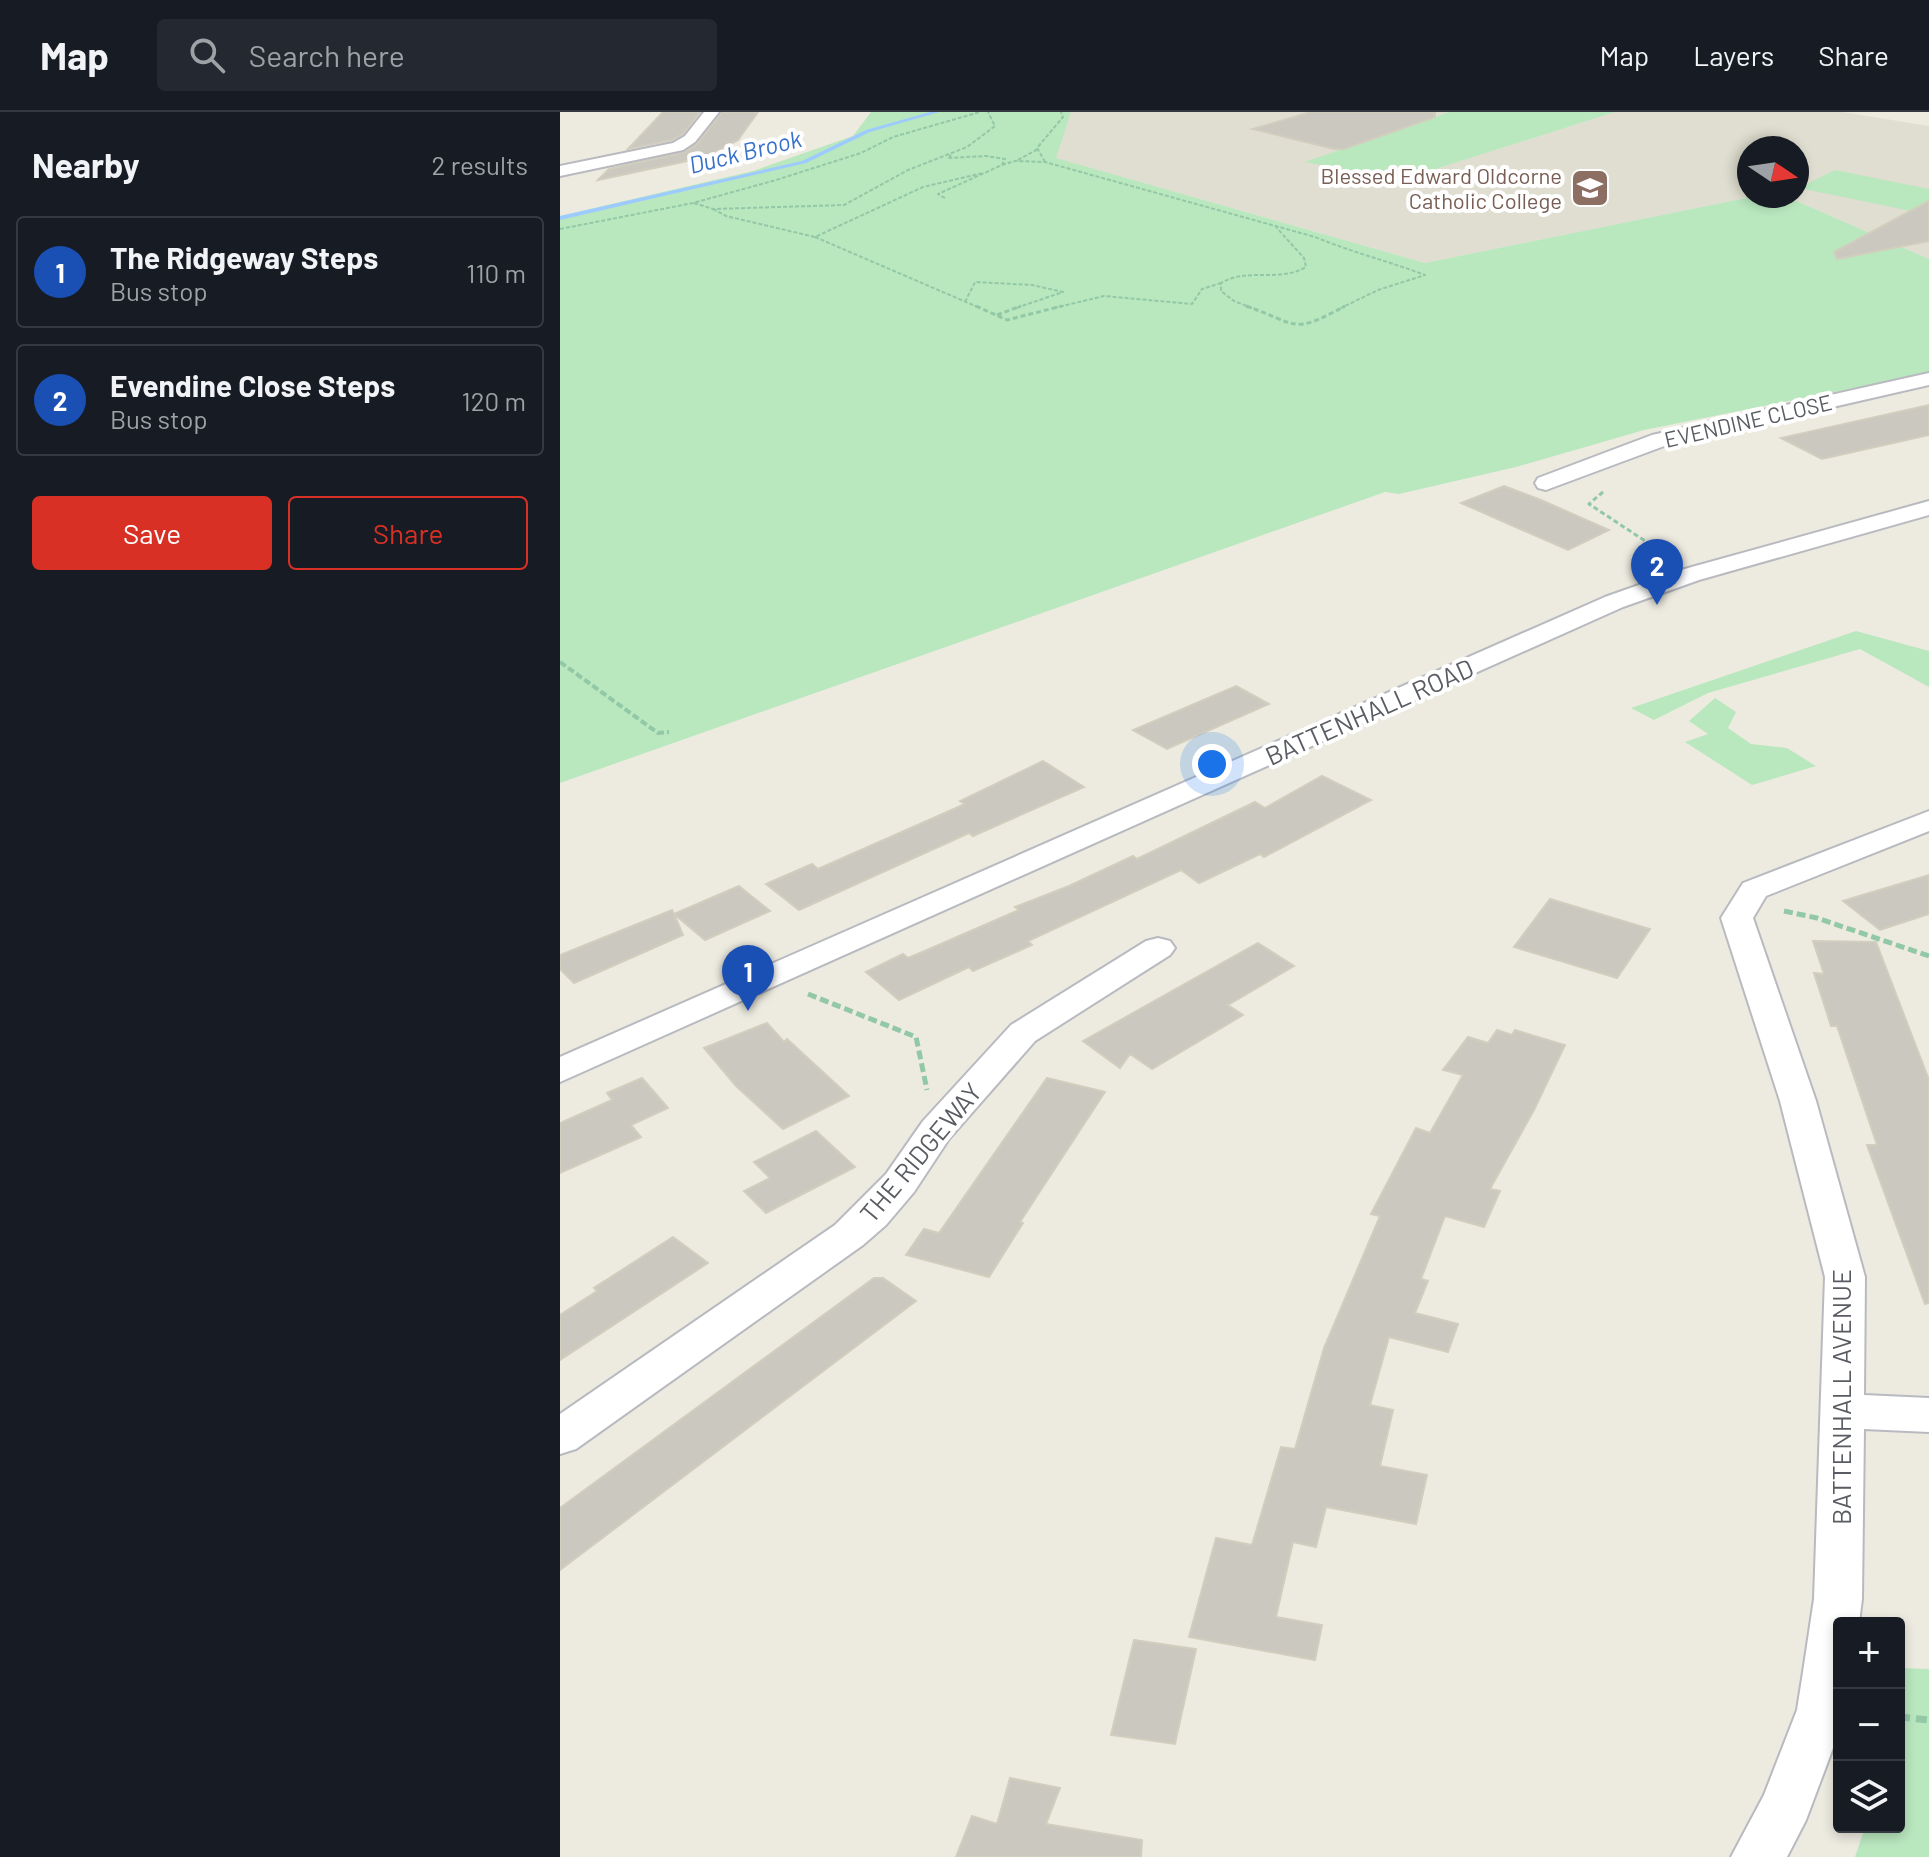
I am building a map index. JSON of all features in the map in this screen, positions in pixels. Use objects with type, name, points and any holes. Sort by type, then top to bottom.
[{"type":"street","points":[[560,171],[678,147],[690,139],[712,112]]},
{"type":"street","name":"EVENDINE CLOSE","points":[[1546,483],[1660,440],[1929,379]]},
{"type":"street","points":[[1571,474],[1604,491]]},
{"type":"street","name":"BATTENHALL ROAD","points":[[560,1071],[1614,602],[1690,575],[1929,508]]},
{"type":"street","points":[[1754,890],[1929,820]]},
{"type":"street","name":"BATTENHALL AVENUE","points":[[1754,890],[1737,918],[1798,1101],[1845,1277],[1845,1411],[1838,1599],[1822,1710],[1780,1820],[1758,1857]]},
{"type":"street","name":"THE RIDGEWAY","points":[[560,1437],[849,1235],[872,1215],[900,1183],[936,1130],[1023,1033],[1158,948]]},
{"type":"street","points":[[1845,1411],[1929,1415]]},
{"type":"path","points":[[560,229],[693,203],[811,169],[861,153],[893,137],[980,112]]},
{"type":"path","points":[[988,112],[995,126],[948,158],[986,156],[1005,159],[1002,165]]},
{"type":"path","points":[[938,194],[1038,149],[1063,117],[1061,112]]},
{"type":"path","points":[[1038,149],[1045,162]]},
{"type":"path","points":[[713,209],[844,205],[908,170],[954,153]]},
{"type":"path","points":[[1015,161],[1045,162],[1276,227],[1348,251],[1379,257],[1425,275],[1409,284],[1377,290],[1333,310],[1319,321],[1291,327],[1231,302],[1221,291],[1221,283]]},
{"type":"path","points":[[815,237],[927,186],[983,173]]},
{"type":"path","points":[[927,186],[945,198]]},
{"type":"path","points":[[693,203],[726,216],[815,237],[1007,320],[1104,296],[1192,304],[1202,289],[1221,283],[1234,273],[1296,275],[1306,267],[1304,258],[1276,227]]},
{"type":"path","points":[[965,302],[975,282],[1032,285],[1063,292],[996,316]]},
{"type":"path","points":[[1604,491],[1589,504],[1660,549],[1690,575]]},
{"type":"path","points":[[560,662],[658,733],[669,732]]},
{"type":"path","points":[[1754,890],[1776,909],[1817,918],[1929,956]]},
{"type":"path","points":[[773,974],[791,988],[916,1037],[936,1130]]},
{"type":"path","points":[[1905,1718],[1929,1720]]},
{"type":"shaded area","points":[[1071,112],[1449,112],[1307,162],[1401,180],[1615,112],[1842,112],[1929,126],[1929,259],[1809,206],[1809,136],[1737,136],[1737,200],[1425,263],[1055,158]]},
{"type":"green space","points":[[871,112],[1071,112],[1056,158],[1425,263],[1737,200],[1737,208],[1809,206],[1929,259],[1929,373],[1644,430],[1516,467],[1399,494],[1385,492],[560,783],[560,216],[753,171],[853,136]]},
{"type":"green space","points":[[1449,112],[1615,112],[1401,180],[1305,162]]},
{"type":"green space","points":[[1835,170],[1929,189],[1929,202],[1911,211],[1809,190],[1809,183]]},
{"type":"green space","points":[[1856,631],[1929,651],[1929,687],[1860,649],[1708,693],[1654,720],[1631,708]]},
{"type":"green space","points":[[1715,698],[1736,712],[1728,728],[1751,744],[1787,748],[1816,766],[1752,785],[1685,742],[1708,734],[1689,721]]},
{"type":"green space","points":[[1905,1668],[1929,1669],[1929,1857],[1855,1857],[1863,1833],[1905,1833]]},
{"type":"building","points":[[663,112],[700,112],[683,134],[672,140],[628,149]]},
{"type":"building","points":[[722,112],[758,112],[738,140],[706,157],[598,180],[609,169],[685,152],[697,144]]},
{"type":"building","points":[[1311,112],[1435,112],[1435,117],[1344,149],[1253,129]]},
{"type":"building","points":[[1929,201],[1929,241],[1837,259],[1834,252]]},
{"type":"building","points":[[1929,405],[1929,435],[1822,459],[1781,438]]},
{"type":"building","points":[[1504,486],[1609,530],[1568,550],[1461,503]]},
{"type":"building","points":[[1236,686],[1269,704],[1167,749],[1133,730]]},
{"type":"building","points":[[1043,761],[1084,787],[973,836],[969,833],[799,910],[766,884],[812,864],[818,869],[965,804],[960,801]]},
{"type":"building","points":[[1322,776],[1371,800],[1264,857],[1260,854],[1199,883],[1181,870],[1028,941],[1032,945],[973,971],[969,967],[899,1000],[866,972],[903,954],[908,958],[927,950],[1019,910],[1015,907],[1133,856],[1137,859],[1255,802],[1265,808]]},
{"type":"building","points":[[1929,875],[1929,914],[1880,930],[1843,901]]},
{"type":"building","points":[[739,886],[770,911],[705,940],[674,914]]},
{"type":"building","points":[[1550,899],[1650,929],[1617,978],[1514,947]]},
{"type":"building","points":[[672,910],[683,935],[574,983],[560,969],[560,955]]},
{"type":"building","points":[[1813,941],[1876,942],[1929,1080],[1929,1303],[1925,1304],[1867,1145],[1877,1145],[1837,1026],[1831,1026],[1814,973],[1824,974]]},
{"type":"building","points":[[1258,943],[1294,966],[1228,1005],[1243,1015],[1152,1069],[1130,1054],[1120,1068],[1083,1041]]},
{"type":"building","points":[[767,1023],[784,1042],[787,1039],[849,1096],[783,1129],[736,1086],[704,1048]]},
{"type":"building","points":[[1497,1030],[1512,1035],[1515,1030],[1565,1045],[1534,1110],[1490,1189],[1500,1191],[1484,1227],[1445,1216],[1421,1279],[1428,1281],[1415,1313],[1458,1324],[1448,1352],[1389,1337],[1370,1405],[1393,1410],[1380,1466],[1427,1475],[1416,1524],[1326,1507],[1316,1547],[1293,1542],[1276,1617],[1322,1625],[1315,1660],[1189,1637],[1216,1538],[1252,1545],[1281,1447],[1295,1449],[1324,1348],[1380,1216],[1371,1214],[1416,1128],[1430,1133],[1463,1075],[1443,1070],[1468,1037],[1488,1043]]},
{"type":"building","points":[[642,1078],[668,1108],[631,1125],[641,1137],[560,1173],[560,1123],[612,1100],[607,1093]]},
{"type":"building","points":[[1047,1078],[1105,1092],[1020,1222],[1023,1223],[989,1277],[906,1255],[924,1229],[939,1233]]},
{"type":"building","points":[[816,1131],[855,1167],[766,1213],[744,1191],[770,1178],[754,1162]]},
{"type":"building","points":[[673,1237],[708,1263],[560,1360],[560,1315],[597,1291],[594,1288]]},
{"type":"building","points":[[874,1278],[883,1278],[916,1301],[560,1570],[560,1508]]},
{"type":"building","points":[[1134,1640],[1196,1649],[1175,1744],[1111,1735]]},
{"type":"building","points":[[1010,1778],[1060,1788],[1046,1824],[1142,1840],[1141,1857],[956,1857],[972,1816],[997,1824]]},
{"type":"waterway","name":"Duck Brook","points":[[560,218],[804,162],[868,131],[936,112]]},
{"type":"place","name":"Blessed Edward Oldcorne Catholic College","points":[[1590,188]]},
{"type":"place","name":"Evendine Close Steps","points":[[1657,605]]},
{"type":"place","name":"The Ridgeway Steps","points":[[748,1011]]}]
